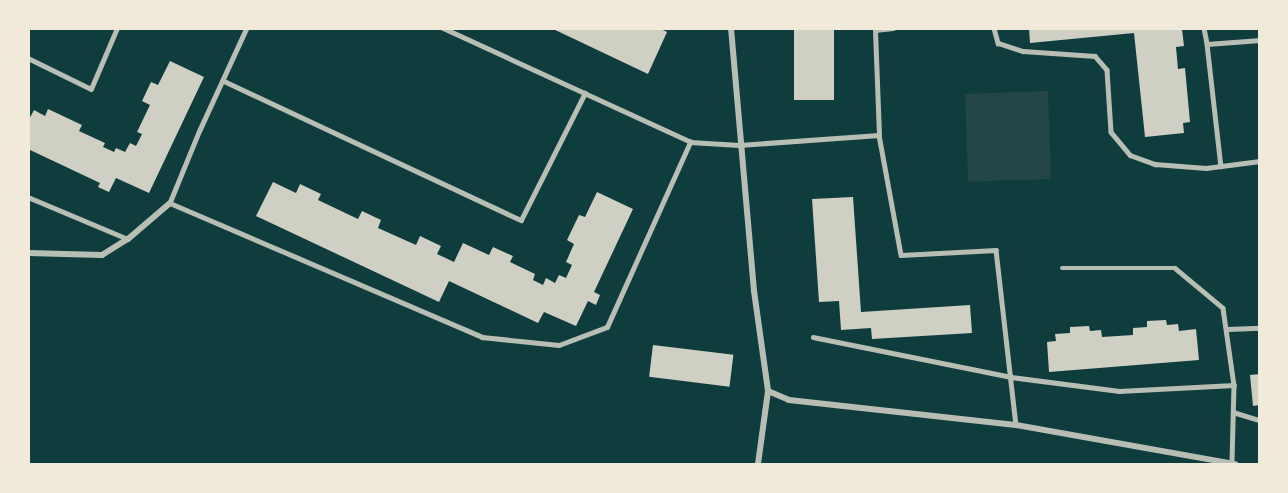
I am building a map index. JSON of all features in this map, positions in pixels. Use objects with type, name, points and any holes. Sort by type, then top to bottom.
[{"type":"street","points":[[731,28],[739,146],[754,291],[768,391],[758,465]]},
{"type":"street","points":[[28,253],[102,255],[128,239],[170,203]]},
{"type":"street","points":[[768,391],[789,400],[1016,425],[1234,464]]},
{"type":"lane","points":[[28,58],[91,89],[117,28]]},
{"type":"lane","points":[[246,28],[170,203],[482,337],[559,345],[607,327],[690,142]]},
{"type":"lane","points":[[442,28],[690,142],[739,146],[879,135]]},
{"type":"lane","points":[[893,28],[875,30],[879,135],[901,255],[996,250],[1016,425]]},
{"type":"lane","points":[[994,28],[998,43],[1023,51],[1095,56],[1107,70],[1111,132],[1130,155],[1155,165],[1206,168],[1260,160]]},
{"type":"lane","points":[[1204,28],[1221,166]]},
{"type":"lane","points":[[1207,44],[1260,40]]},
{"type":"lane","points":[[224,81],[521,220],[585,93]]},
{"type":"lane","points":[[28,197],[128,239]]},
{"type":"lane","points":[[1062,268],[1175,268],[1223,308],[1228,330],[1234,386],[1234,464]]},
{"type":"lane","points":[[1228,330],[1260,328]]},
{"type":"lane","points":[[813,337],[1011,377],[1119,391],[1234,386]]},
{"type":"lane","points":[[1233,412],[1260,420]]},
{"type":"shaded area","points":[[1048,91],[1051,179],[968,182],[965,94]]},
{"type":"building","points":[[551,28],[659,28],[667,32],[648,74]]},
{"type":"building","points":[[794,28],[834,28],[834,100],[794,100]]},
{"type":"building","points":[[1029,28],[1182,29],[1184,46],[1176,47],[1178,69],[1185,68],[1190,122],[1183,123],[1184,133],[1145,137],[1134,33],[1030,43]]},
{"type":"building","points":[[170,61],[204,77],[149,193],[116,178],[109,192],[98,187],[100,183],[28,149],[28,121],[34,110],[45,116],[48,109],[82,125],[79,131],[105,143],[103,147],[114,152],[116,148],[125,152],[130,143],[136,146],[142,134],[137,132],[150,105],[142,101],[151,82],[158,85]]},
{"type":"building","points":[[273,182],[296,193],[300,184],[321,194],[318,200],[358,219],[362,211],[381,220],[378,228],[416,245],[420,236],[441,246],[437,254],[454,262],[463,243],[489,255],[493,247],[513,256],[510,262],[535,274],[533,280],[543,285],[546,278],[555,283],[559,275],[566,278],[572,265],[566,262],[574,244],[567,240],[579,215],[585,217],[597,192],[633,209],[594,292],[600,295],[596,305],[588,301],[576,326],[544,312],[538,323],[449,281],[439,302],[256,216]]},
{"type":"building","points":[[853,197],[861,312],[970,305],[972,333],[872,339],[871,328],[841,330],[839,301],[819,302],[812,199]]},
{"type":"building","points":[[1166,320],[1167,325],[1178,324],[1179,331],[1196,329],[1199,360],[1049,372],[1047,342],[1056,341],[1055,334],[1070,333],[1070,327],[1089,326],[1090,331],[1101,330],[1102,337],[1133,335],[1133,328],[1147,327],[1147,321]]},
{"type":"building","points":[[653,345],[733,355],[729,387],[649,377]]},
{"type":"building","points":[[1260,374],[1260,405],[1253,406],[1250,375]]}]
